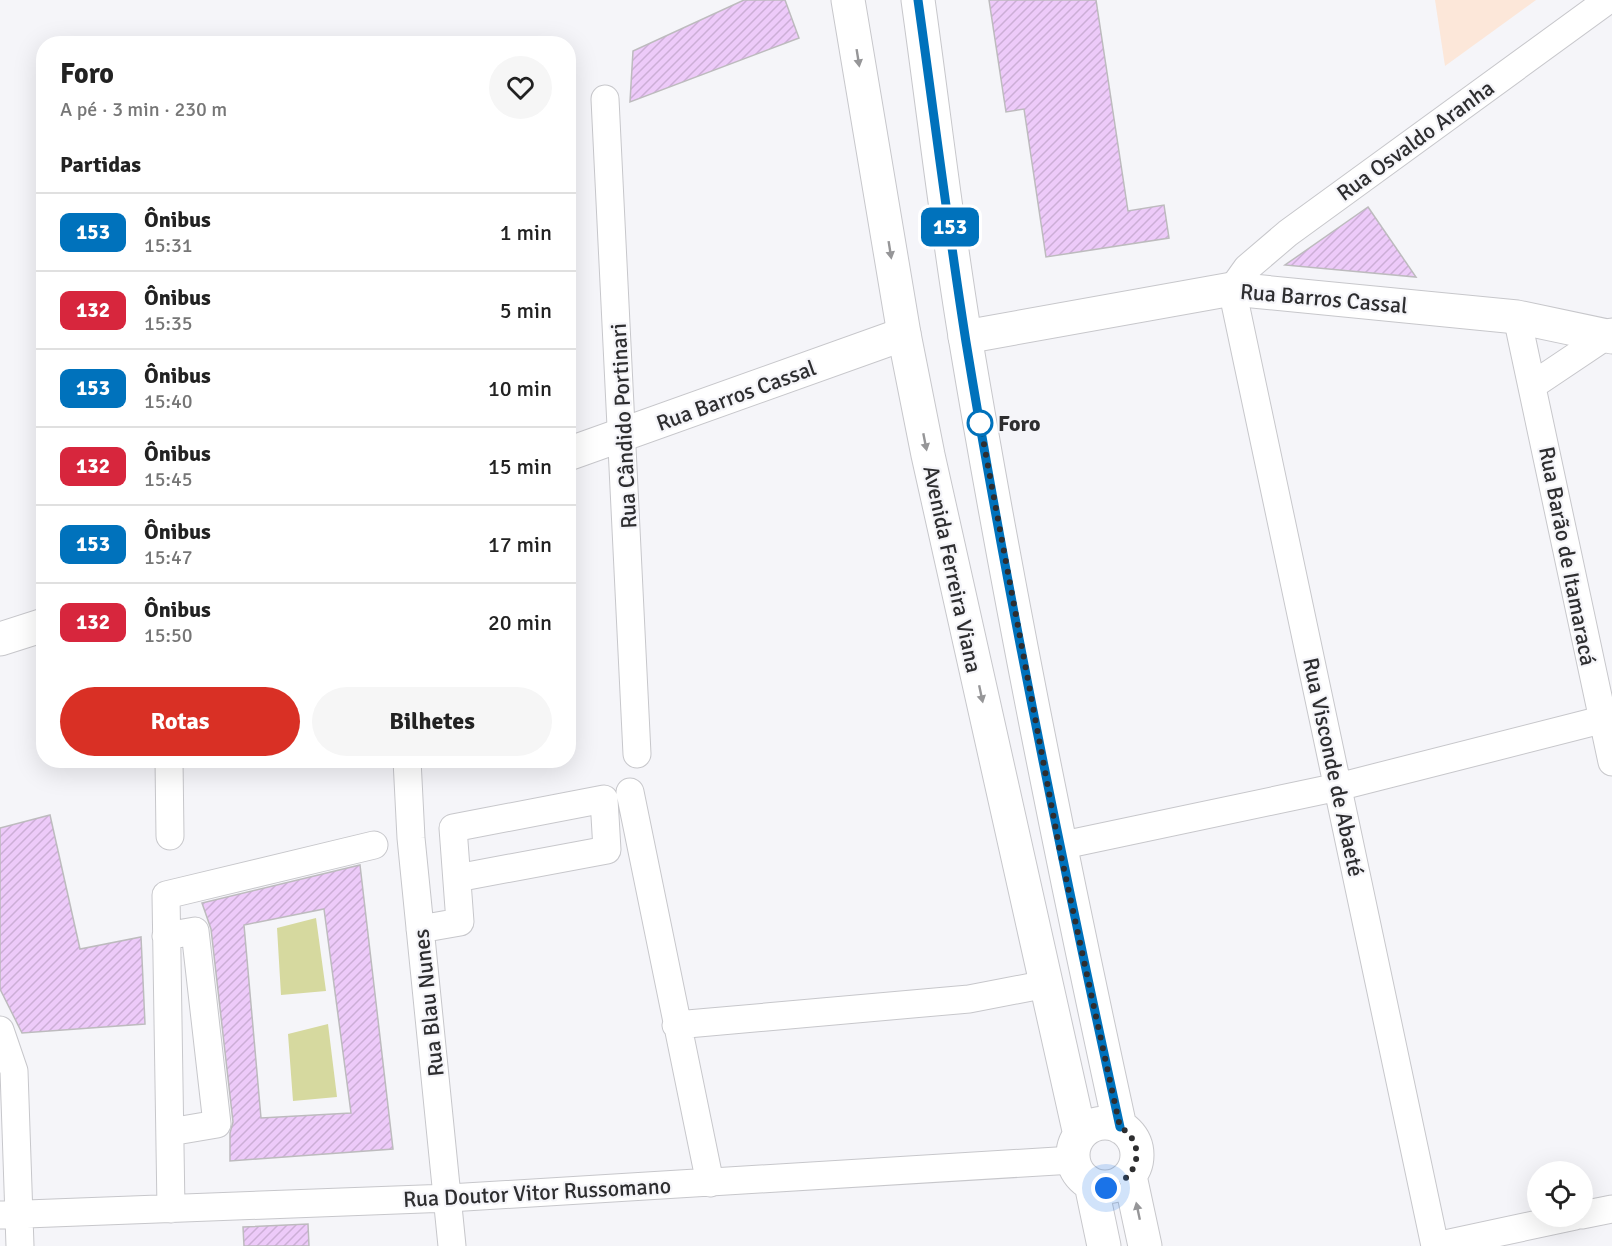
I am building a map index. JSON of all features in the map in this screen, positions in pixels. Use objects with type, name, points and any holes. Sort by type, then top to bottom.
[{"type":"main road","name":"Avenida Ferreira Viana","points":[[848,0],[904,334],[1017,860],[1047,984],[1081,1160],[1104,1246]]},
{"type":"main road","points":[[918,0],[965,337],[1059,846],[1120,1127]]},
{"type":"main road","name":"Rua Barros Cassal","points":[[965,337],[1232,289],[1517,316],[1611,335]]},
{"type":"main road","name":"Rua Barros Cassal","points":[[576,451],[904,334]]},
{"type":"main road","points":[[0,639],[36,628]]},
{"type":"main road","points":[[1104,1123],[1120,1127],[1128,1133],[1137,1149],[1135,1168],[1130,1176],[1115,1186],[1106,1188],[1081,1160],[1095,1125],[1104,1123]]},
{"type":"main road","points":[[1130,1176],[1145,1246]]},
{"type":"street","name":"Rua Osvaldo Aranha","points":[[1232,289],[1247,268],[1288,233],[1608,0]]},
{"type":"street","name":"Rua Cândido Portinari","points":[[605,99],[624,436],[637,754]]},
{"type":"street","name":"Rua Visconde de Abaeté","points":[[1232,289],[1435,1246]]},
{"type":"street","name":"Rua Barão de Itamaracá","points":[[1517,316],[1601,720],[1612,762]]},
{"type":"street","points":[[1533,385],[1611,335]]},
{"type":"street","points":[[1059,846],[1338,788],[1601,720]]},
{"type":"street","points":[[169,768],[170,836]]},
{"type":"street","name":"Rua Blau Nunes","points":[[407,768],[411,838],[449,1198],[452,1246]]},
{"type":"street","points":[[630,792],[710,1183]]},
{"type":"street","points":[[420,929],[460,922],[453,828],[604,799],[608,850],[457,878]]},
{"type":"street","points":[[171,1209],[166,895],[374,845]]},
{"type":"street","points":[[166,936],[195,931],[217,1124],[170,1132]]},
{"type":"street","points":[[676,1025],[969,999],[1047,984]]},
{"type":"street","points":[[0,1030],[14,1071],[10,1215],[20,1246]]},
{"type":"street","name":"Rua Doutor Vitor Russomano","points":[[10,1215],[449,1198],[1081,1160]]},
{"type":"street","points":[[1593,1213],[1612,1209]]},
{"type":"street","points":[[1435,1246],[1527,1226]]},
{"type":"shaded area","points":[[1435,0],[1536,0],[1445,66]]},
{"type":"green space","points":[[316,918],[326,991],[281,995],[277,928]]},
{"type":"green space","points":[[328,1024],[337,1097],[293,1101],[288,1034]]},
{"type":"building","points":[[744,0],[785,0],[799,38],[630,102],[633,51]]},
{"type":"building","points":[[989,0],[1096,0],[1128,211],[1164,205],[1169,238],[1046,257],[1024,109],[1006,112]]},
{"type":"building","points":[[1368,207],[1416,277],[1285,265]]},
{"type":"building","points":[[50,815],[80,949],[141,937],[145,1024],[22,1033],[0,989],[0,828]]},
{"type":"building","points":[[360,865],[393,1149],[230,1161],[230,1133],[233,1122],[211,929],[202,903]],"holes":[[[324,909],[351,1113],[261,1118],[244,925]]]},
{"type":"building","points":[[308,1224],[309,1246],[244,1246],[243,1227]]},
{"type":"bus line","name":"153","points":[[918,0],[965,337],[983,442],[1059,846],[1120,1127]]},
{"type":"place","name":"Foro","points":[[980,423]]},
{"type":"route","points":[[980,423],[979,421],[1059,846],[1120,1127],[1128,1133],[1137,1149],[1135,1168],[1130,1176],[1115,1186],[1106,1188]]}]
